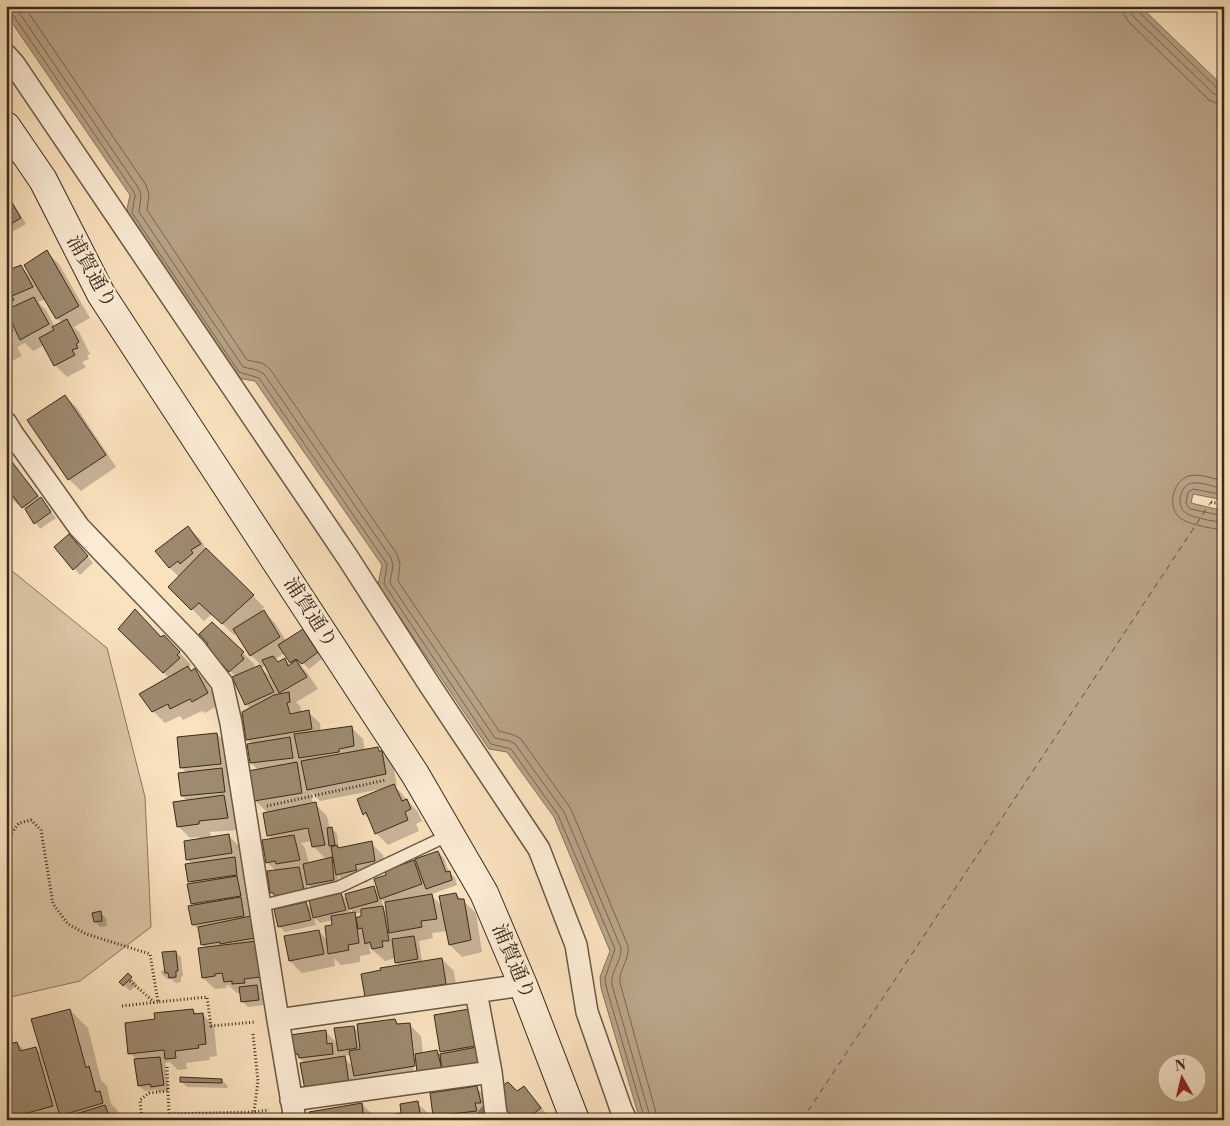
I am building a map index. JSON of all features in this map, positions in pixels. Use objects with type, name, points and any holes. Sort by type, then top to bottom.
[{"type":"main road","name":"浦賀通り","points":[[6,126],[43,180],[101,294],[415,774],[451,834],[484,894],[523,985],[575,1120]]},
{"type":"street","points":[[6,55],[14,64],[348,558],[429,684],[539,848],[576,945],[587,1012],[620,1109],[626,1120]]},
{"type":"street","points":[[6,423],[79,527],[194,646],[222,683],[231,723],[293,1109],[491,1072]]},
{"type":"street","points":[[278,1020],[523,985]]},
{"type":"street","points":[[476,992],[491,1072],[496,1115],[500,1120]]},
{"type":"lane","points":[[260,906],[339,887],[451,834]]},
{"type":"path","points":[[1211,502],[1224,505]]},
{"type":"path","points":[[245,812],[415,774]]},
{"type":"path","points":[[6,831],[11,834],[20,823],[31,820],[41,830],[48,863],[53,904],[68,924],[86,934],[150,954],[156,1002]]},
{"type":"path","points":[[130,981],[156,1002]]},
{"type":"path","points":[[122,1006],[207,997],[211,1026],[278,1020]]},
{"type":"path","points":[[252,1022],[258,1081],[254,1112]]},
{"type":"path","points":[[167,1067],[169,1114],[293,1109]]},
{"type":"path","points":[[142,1120],[140,1100],[149,1093],[168,1091]]},
{"type":"shaded area","points":[[6,566],[107,648],[145,797],[151,927],[80,981],[6,998]]},
{"type":"water","points":[[6,6],[1140,6],[1224,87],[1224,500],[1193,494],[1191,503],[1224,511],[1224,1120],[640,1120],[601,988],[600,977],[610,951],[554,817],[507,752],[489,749],[378,585],[382,565],[255,381],[237,378],[126,214],[130,195],[6,14]]},
{"type":"building","points":[[8,196],[21,218],[6,227],[6,197]]},
{"type":"building","points":[[47,250],[79,306],[56,319],[24,265]]},
{"type":"building","points":[[21,265],[33,287],[12,296],[14,300],[6,302],[6,271]]},
{"type":"building","points":[[34,297],[49,324],[20,340],[6,310]]},
{"type":"building","points":[[6,318],[13,331],[6,335]]},
{"type":"building","points":[[67,319],[79,342],[76,344],[78,348],[72,350],[75,355],[54,366],[39,338],[54,330],[52,327]]},
{"type":"building","points":[[6,335],[11,344],[6,347]]},
{"type":"building","points":[[65,395],[106,455],[68,480],[27,420]]},
{"type":"building","points":[[6,454],[38,496],[22,508],[9,491],[6,493]]},
{"type":"building","points":[[41,497],[51,512],[34,524],[25,509]]},
{"type":"building","points":[[188,526],[201,544],[191,550],[193,553],[180,564],[178,561],[169,568],[155,551]]},
{"type":"building","points":[[69,534],[88,556],[73,570],[54,547]]},
{"type":"building","points":[[206,548],[254,595],[222,624],[199,603],[191,610],[168,587]]},
{"type":"building","points":[[135,609],[161,637],[164,635],[180,652],[177,655],[180,658],[163,673],[118,629]]},
{"type":"building","points":[[264,610],[280,637],[250,656],[233,629]]},
{"type":"building","points":[[212,622],[244,652],[241,655],[244,659],[229,672],[205,646],[208,644],[199,634]]},
{"type":"building","points":[[303,629],[318,652],[302,664],[296,659],[290,663],[278,645]]},
{"type":"building","points":[[273,656],[278,662],[285,658],[288,666],[296,660],[307,677],[279,693],[262,660]]},
{"type":"building","points":[[260,665],[274,692],[245,705],[232,677]]},
{"type":"building","points":[[188,666],[191,671],[195,668],[208,693],[192,702],[190,699],[170,709],[168,704],[152,712],[139,694]]},
{"type":"building","points":[[289,692],[290,702],[287,703],[290,714],[309,710],[312,729],[246,740],[242,712],[274,695]]},
{"type":"building","points":[[352,726],[354,746],[339,749],[339,752],[299,758],[294,734]]},
{"type":"building","points":[[217,733],[221,764],[180,768],[177,737]]},
{"type":"building","points":[[290,737],[293,758],[250,763],[247,744]]},
{"type":"building","points":[[378,747],[379,751],[382,751],[386,774],[307,790],[301,761]]},
{"type":"building","points":[[297,762],[302,793],[254,801],[248,771]]},
{"type":"building","points":[[222,768],[225,792],[181,796],[178,773]]},
{"type":"building","points":[[394,784],[402,801],[407,799],[411,809],[405,812],[408,820],[375,834],[366,812],[363,815],[357,799]]},
{"type":"building","points":[[224,795],[228,818],[199,821],[199,824],[177,827],[173,802]]},
{"type":"building","points":[[316,802],[325,845],[312,847],[308,828],[267,836],[263,813]]},
{"type":"building","points":[[332,827],[335,845],[329,846],[327,828]]},
{"type":"building","points":[[229,834],[232,853],[186,860],[184,841]]},
{"type":"building","points":[[294,835],[300,860],[276,864],[275,861],[266,863],[262,840]]},
{"type":"building","points":[[372,841],[375,861],[355,865],[357,870],[336,875],[331,847],[337,845],[338,848]]},
{"type":"building","points":[[438,851],[446,872],[450,871],[452,880],[426,889],[415,859]]},
{"type":"building","points":[[235,857],[237,875],[188,882],[185,864]]},
{"type":"building","points":[[332,857],[334,880],[307,885],[303,864]]},
{"type":"building","points":[[414,860],[422,884],[380,899],[374,879],[386,875],[385,871]]},
{"type":"building","points":[[299,867],[304,890],[275,896],[273,893],[270,893],[267,871]]},
{"type":"building","points":[[237,876],[241,896],[191,904],[187,884]]},
{"type":"building","points":[[374,886],[378,901],[349,909],[345,894]]},
{"type":"building","points":[[341,893],[346,910],[313,918],[309,900]]},
{"type":"building","points":[[456,893],[458,899],[464,899],[471,940],[449,945],[439,896]]},
{"type":"building","points":[[432,894],[437,919],[421,921],[422,927],[389,933],[385,902]]},
{"type":"building","points":[[241,897],[244,916],[192,925],[188,906]]},
{"type":"building","points":[[306,902],[311,920],[278,927],[274,909]]},
{"type":"building","points":[[383,906],[389,941],[382,941],[383,947],[372,949],[370,942],[365,944],[362,928],[358,929],[356,918],[361,916],[361,909]]},
{"type":"building","points":[[101,911],[102,921],[94,922],[92,913]]},
{"type":"building","points":[[355,912],[359,943],[348,945],[349,950],[328,954],[325,926],[332,925],[331,916]]},
{"type":"building","points":[[251,916],[255,938],[201,945],[198,927]]},
{"type":"building","points":[[319,930],[324,954],[289,961],[284,936]]},
{"type":"building","points":[[414,936],[418,959],[395,963],[392,939]]},
{"type":"building","points":[[257,941],[261,977],[244,979],[245,983],[232,984],[232,981],[224,982],[222,973],[202,978],[198,948]]},
{"type":"building","points":[[176,951],[178,971],[176,971],[176,977],[169,978],[168,973],[165,973],[162,952]]},
{"type":"building","points":[[442,958],[446,984],[365,997],[361,974],[381,970],[380,968]]},
{"type":"building","points":[[128,973],[132,977],[123,986],[119,982]]},
{"type":"building","points":[[257,985],[259,1000],[241,1002],[239,987]]},
{"type":"building","points":[[70,1009],[86,1068],[89,1066],[96,1092],[100,1091],[103,1103],[60,1116],[31,1019]]},
{"type":"building","points":[[193,1009],[194,1014],[203,1013],[206,1044],[198,1045],[199,1048],[175,1051],[176,1058],[165,1059],[164,1050],[128,1054],[125,1023],[155,1019],[154,1013]]},
{"type":"building","points":[[469,1009],[475,1046],[440,1052],[434,1015]]},
{"type":"building","points":[[395,1019],[397,1024],[410,1023],[415,1066],[354,1076],[349,1051],[360,1049],[357,1024]]},
{"type":"building","points":[[354,1026],[357,1048],[338,1051],[334,1028]]},
{"type":"building","points":[[326,1030],[327,1044],[332,1043],[333,1054],[299,1058],[298,1054],[294,1054],[290,1035]]},
{"type":"building","points":[[17,1042],[20,1051],[36,1047],[53,1106],[6,1119],[6,1045]]},
{"type":"building","points":[[477,1047],[480,1065],[442,1071],[440,1054]]},
{"type":"building","points":[[437,1050],[442,1069],[417,1072],[415,1054]]},
{"type":"building","points":[[345,1056],[349,1084],[305,1090],[300,1063]]},
{"type":"building","points":[[160,1057],[164,1085],[151,1087],[150,1084],[138,1086],[134,1059]]},
{"type":"building","points":[[180,1077],[222,1079],[222,1083],[180,1082]]},
{"type":"building","points":[[508,1082],[517,1091],[524,1086],[541,1108],[525,1120],[511,1120],[500,1105],[506,1099],[497,1089]]},
{"type":"building","points":[[477,1086],[481,1103],[475,1103],[477,1111],[433,1116],[430,1093]]},
{"type":"building","points":[[418,1101],[421,1120],[395,1120],[394,1114],[401,1113],[400,1104]]},
{"type":"building","points":[[362,1103],[364,1120],[310,1120],[309,1112]]},
{"type":"building","points":[[105,1105],[111,1120],[59,1119]]},
{"type":"waterway","points":[[477,1120],[485,1109]]},
{"type":"ferry route","points":[[802,1120],[1211,502]]}]
